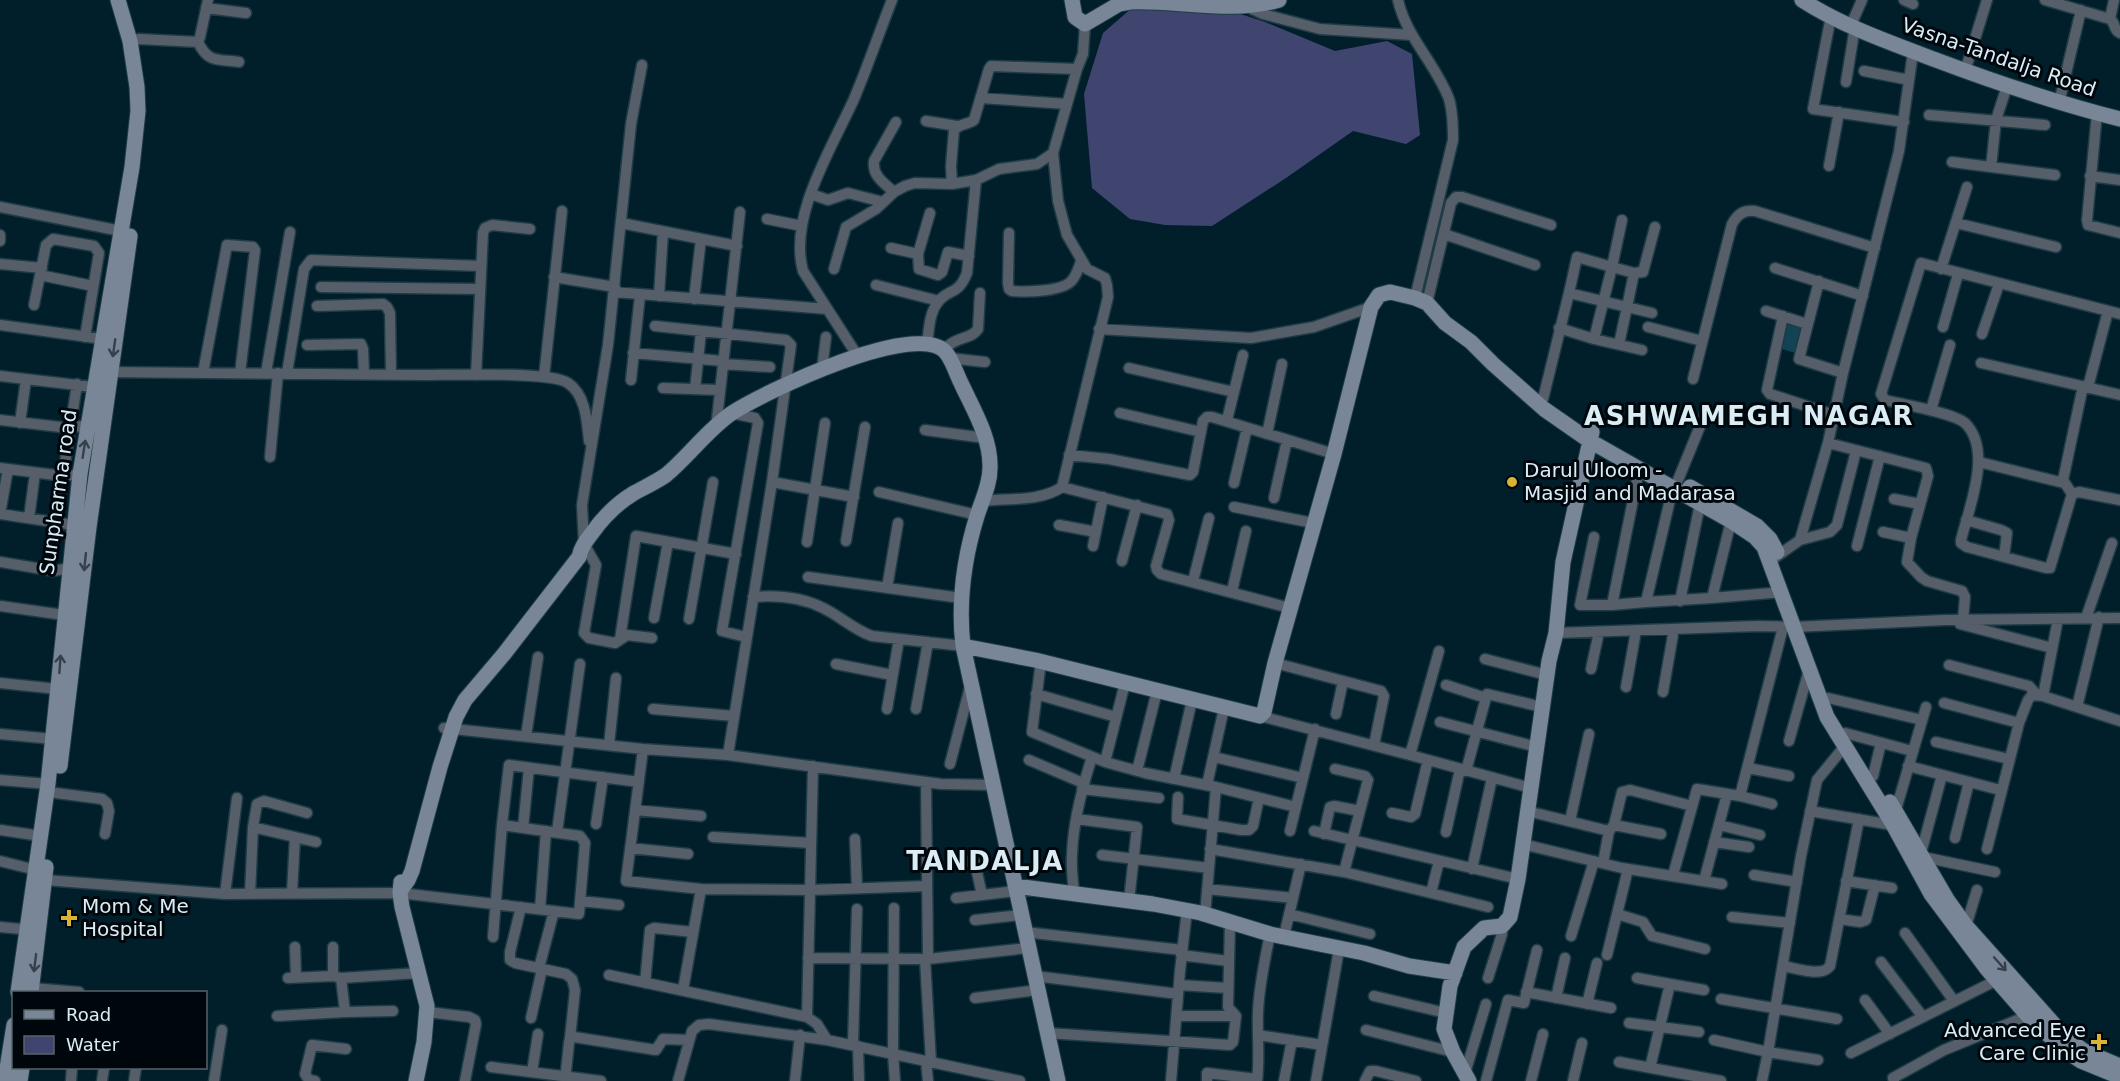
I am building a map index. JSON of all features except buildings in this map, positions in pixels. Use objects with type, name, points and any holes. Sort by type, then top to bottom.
[{"type":"street","name":"Sunpharma road","points":[[104,372],[103,339],[132,167],[138,111],[135,40],[118,0]]},
{"type":"street","name":"Sunpharma road","points":[[27,991],[81,526],[147,108],[145,80],[126,0]]},
{"type":"street","points":[[857,355],[803,271],[799,257],[799,237],[811,194],[855,97],[892,0]]},
{"type":"street","points":[[1072,0],[1076,17],[1085,24]]},
{"type":"street","points":[[1085,24],[1117,3],[1165,1],[1242,5],[1279,0]]},
{"type":"street","points":[[1398,0],[1412,35],[1440,80],[1450,101],[1453,123],[1453,140],[1425,304]]},
{"type":"street","name":"Vasna-Tandalja Road","points":[[1802,0],[1853,26],[1913,52],[2059,103],[2120,119]]},
{"type":"street","points":[[1846,82],[1853,26],[1862,0]]},
{"type":"street","points":[[1965,71],[1987,0]]},
{"type":"street","points":[[2045,0],[2078,6],[2110,18],[2115,29],[2120,33]]},
{"type":"street","points":[[2110,18],[2114,0]]},
{"type":"street","points":[[239,62],[204,55],[198,42],[207,4],[246,13]]},
{"type":"street","points":[[1242,5],[1263,14],[1320,29],[1412,35]]},
{"type":"street","points":[[2059,103],[2078,6]]},
{"type":"street","points":[[1822,9],[1814,109],[1904,122]]},
{"type":"street","points":[[990,500],[1042,496],[1062,487],[1108,297],[1105,278],[1084,265],[1067,235],[1058,201],[1053,153],[1083,54],[1085,24]]},
{"type":"street","points":[[135,40],[198,42]]},
{"type":"street","points":[[1800,540],[1828,443],[1843,373],[1893,177],[1904,122],[1913,52]]},
{"type":"street","points":[[642,65],[631,124],[600,405],[582,505],[582,547],[596,565],[584,633],[589,638],[615,643],[627,635],[652,638]]},
{"type":"street","points":[[926,121],[957,126],[974,120],[989,69],[992,66],[1077,69]]},
{"type":"street","points":[[1864,71],[1910,80]]},
{"type":"street","points":[[1990,167],[1996,120],[2007,86]]},
{"type":"street","points":[[981,98],[1067,104]]},
{"type":"street","points":[[1829,166],[1839,112]]},
{"type":"street","points":[[2097,113],[2090,176],[2088,225],[2120,233]]},
{"type":"street","points":[[1929,115],[2045,125]]},
{"type":"street","points":[[894,192],[875,174],[873,169],[874,161],[896,122]]},
{"type":"street","points":[[952,184],[954,130],[957,126]]},
{"type":"street","points":[[834,270],[846,227],[894,192],[915,183],[952,184],[976,180],[999,169],[1037,164],[1053,153]]},
{"type":"street","points":[[1952,162],[2055,175]]},
{"type":"street","points":[[2090,176],[2120,180]]},
{"type":"street","points":[[927,344],[931,321],[939,301],[962,285],[967,273],[976,180]]},
{"type":"street","points":[[1941,269],[1967,187]]},
{"type":"street","points":[[811,194],[828,200],[848,193],[883,202]]},
{"type":"street","points":[[1425,304],[1451,203],[1456,197],[1551,225]]},
{"type":"street","points":[[0,207],[121,231]]},
{"type":"street","points":[[544,377],[562,211]]},
{"type":"street","points":[[1693,379],[1732,224],[1737,215],[1744,211],[1755,211],[1875,248]]},
{"type":"street","points":[[716,428],[740,212]]},
{"type":"street","points":[[930,213],[918,254],[919,270],[938,275],[942,272],[948,252],[969,256]]},
{"type":"street","points":[[767,219],[802,226]]},
{"type":"street","points":[[1594,339],[1623,220]]},
{"type":"street","points":[[621,223],[736,246]]},
{"type":"street","points":[[1956,223],[2056,247]]},
{"type":"street","points":[[476,375],[483,233],[485,228],[492,225],[530,229]]},
{"type":"street","points":[[1543,399],[1577,257],[1634,273],[1643,272],[1655,227]]},
{"type":"street","points":[[266,373],[290,232]]},
{"type":"street","points":[[659,296],[663,232]]},
{"type":"street","points":[[1009,233],[1008,283],[1012,291],[1055,289],[1064,286],[1072,281],[1084,265]]},
{"type":"street","points":[[1444,234],[1535,264]]},
{"type":"street","points":[[0,235],[0,241]]},
{"type":"street","points":[[693,299],[701,239]]},
{"type":"street","points":[[34,305],[46,245],[49,241],[94,246],[99,253],[85,337]]},
{"type":"street","points":[[203,373],[227,245],[253,247],[255,250],[240,373]]},
{"type":"street","points":[[891,248],[918,254]]},
{"type":"street","points":[[270,458],[283,373],[304,268],[311,260],[481,266]]},
{"type":"street","points":[[2072,494],[2050,568],[1963,545],[1961,540],[1979,462],[1973,434],[1964,422],[1931,410],[1885,400],[1881,394],[1921,263],[2120,314]]},
{"type":"street","points":[[0,264],[41,271],[93,286]]},
{"type":"street","points":[[1775,268],[1863,296]]},
{"type":"street","points":[[1619,344],[1634,273]]},
{"type":"street","points":[[1943,327],[1958,274]]},
{"type":"street","points":[[554,277],[640,295],[827,309]]},
{"type":"street","points":[[1819,281],[1799,359],[1843,373]]},
{"type":"street","points":[[1982,334],[1999,284]]},
{"type":"street","points":[[876,285],[939,301]]},
{"type":"street","points":[[321,287],[480,289]]},
{"type":"street","points":[[1260,716],[1264,712],[1275,663],[1334,453],[1371,307],[1379,295],[1390,292],[1446,314],[1480,337],[1543,399],[1591,437],[1612,446],[1676,484],[1700,504],[1755,537],[1774,558],[1793,627],[1824,700]]},
{"type":"street","points":[[980,293],[978,329],[975,333],[949,343],[946,354],[986,438],[990,453],[990,500],[977,515],[967,553],[960,622],[963,646],[1015,888],[1059,1081]]},
{"type":"street","points":[[1569,293],[1652,313]]},
{"type":"street","points":[[631,380],[640,295]]},
{"type":"street","points":[[317,306],[382,304],[387,307],[390,313],[391,374]]},
{"type":"street","points":[[1425,304],[1444,323],[1471,342],[1544,409],[1640,470],[1722,503],[1757,526],[1770,539],[1782,592],[1809,670],[1845,740],[1893,819],[1922,855],[1966,926],[2066,1051],[2081,1062],[2120,1077]]},
{"type":"street","points":[[1099,329],[1251,338],[1314,327],[1371,307]]},
{"type":"street","points":[[1766,311],[1808,324]]},
{"type":"street","points":[[2064,483],[2085,386],[2108,311]]},
{"type":"street","points":[[1783,316],[1767,390],[1770,394],[1834,415]]},
{"type":"street","points":[[0,325],[103,339]]},
{"type":"street","points":[[655,326],[786,340],[791,345],[772,482],[728,755]]},
{"type":"street","points":[[1648,327],[1702,341]]},
{"type":"street","points":[[1559,328],[1642,350]]},
{"type":"street","points":[[695,389],[701,332]]},
{"type":"street","points":[[822,369],[826,337]]},
{"type":"street","points":[[416,1081],[428,1012],[400,892],[406,859],[448,728],[447,717],[463,691],[526,617],[574,552],[582,547],[606,514],[668,473],[731,413],[786,384],[822,369],[857,355],[892,347],[917,343],[927,344],[946,354],[985,362]]},
{"type":"street","points":[[307,345],[361,344],[364,374]]},
{"type":"street","points":[[1931,410],[1950,345]]},
{"type":"street","points":[[633,353],[770,367]]},
{"type":"street","points":[[1227,420],[1243,355]]},
{"type":"street","points":[[1982,363],[2120,395]]},
{"type":"street","points":[[1267,434],[1282,364]]},
{"type":"street","points":[[1130,368],[1234,392]]},
{"type":"street","points":[[104,372],[476,375],[555,378],[568,383],[578,393],[586,419],[590,453]]},
{"type":"street","points":[[0,376],[101,388]]},
{"type":"street","points":[[20,423],[26,379]]},
{"type":"street","points":[[56,522],[77,384]]},
{"type":"street","name":"Sunpharma road","points":[[40,875],[40,836],[52,789],[52,739],[69,568],[81,526],[80,474],[88,425],[101,388]]},
{"type":"street","points":[[663,388],[720,390]]},
{"type":"street","points":[[731,413],[755,418],[758,423],[722,631],[746,638]]},
{"type":"street","points":[[1120,413],[1201,432]]},
{"type":"street","points":[[1646,602],[1676,484],[1705,414]]},
{"type":"street","points":[[1069,455],[1109,459],[1190,475],[1193,472],[1206,417],[1227,420],[1334,453]]},
{"type":"street","points":[[0,420],[69,428],[88,425]]},
{"type":"street","points":[[807,542],[825,423]]},
{"type":"street","points":[[846,541],[865,427]]},
{"type":"street","points":[[1234,483],[1247,428]]},
{"type":"street","points":[[925,430],[986,438]]},
{"type":"street","points":[[1488,978],[1502,934],[1502,926],[1510,917],[1518,879],[1547,675],[1556,633],[1563,562],[1591,437]]},
{"type":"street","points":[[1274,498],[1287,440]]},
{"type":"street","points":[[1828,443],[1926,468],[1928,476],[1911,538],[1908,562],[1927,581],[1962,591],[1965,597],[1963,620]]},
{"type":"street","points":[[1774,558],[1800,540],[1830,532],[1837,525],[1856,451]]},
{"type":"street","points":[[1857,546],[1880,456]]},
{"type":"street","points":[[1979,462],[2064,483],[2072,494]]},
{"type":"street","points":[[80,474],[63,476],[4,469],[0,514],[81,526]]},
{"type":"street","points":[[1612,605],[1640,470]]},
{"type":"street","points":[[29,518],[35,473]]},
{"type":"street","points":[[689,619],[713,482]]},
{"type":"street","points":[[772,482],[854,497]]},
{"type":"street","points":[[1062,487],[1164,512],[1169,517],[1156,570],[1161,574],[1290,608]]},
{"type":"street","points":[[879,492],[977,515]]},
{"type":"street","points":[[2072,494],[2079,492],[2120,500]]},
{"type":"street","points":[[1093,546],[1103,497]]},
{"type":"street","points":[[1894,499],[1920,504]]},
{"type":"street","points":[[1680,601],[1700,504]]},
{"type":"street","points":[[582,505],[596,513],[606,514]]},
{"type":"street","points":[[1122,561],[1137,505]]},
{"type":"street","points":[[1234,507],[1313,523]]},
{"type":"street","points":[[1193,581],[1209,518]]},
{"type":"street","points":[[1966,520],[2007,533],[2004,557]]},
{"type":"street","points":[[1712,598],[1731,521]]},
{"type":"street","points":[[887,588],[898,523]]},
{"type":"street","points":[[1059,525],[1096,532]]},
{"type":"street","points":[[1232,591],[1246,531]]},
{"type":"street","points":[[1882,532],[1911,538]]},
{"type":"street","points":[[620,639],[636,536],[736,554]]},
{"type":"street","points":[[1594,537],[1580,605],[1680,601],[1782,592]]},
{"type":"street","points":[[654,618],[668,542]]},
{"type":"street","points":[[2086,618],[2112,543]]},
{"type":"street","points":[[0,562],[54,571],[69,568]]},
{"type":"street","points":[[808,577],[961,598]]},
{"type":"street","points":[[753,597],[797,598],[824,608],[859,631],[872,636],[963,646],[1041,661],[1316,729],[1531,788]]},
{"type":"street","points":[[0,606],[64,615]]},
{"type":"street","points":[[2077,707],[2099,617]]},
{"type":"street","points":[[1556,633],[1793,627],[1945,620],[2120,618]]},
{"type":"street","points":[[2040,695],[2058,619]]},
{"type":"street","points":[[1945,620],[2052,648]]},
{"type":"street","points":[[1740,796],[1793,627]]},
{"type":"street","points":[[1663,692],[1674,629]]},
{"type":"street","points":[[1626,687],[1636,631]]},
{"type":"street","points":[[1592,669],[1599,632]]},
{"type":"street","points":[[887,709],[899,639]]},
{"type":"street","points":[[916,709],[928,642]]},
{"type":"street","points":[[1410,754],[1439,651]]},
{"type":"street","points":[[526,736],[538,657]]},
{"type":"street","points":[[1485,659],[1547,675]]},
{"type":"street","points":[[1041,661],[1032,732],[1105,762],[1296,807]]},
{"type":"street","points":[[1275,663],[1381,691],[1384,696],[1374,745]]},
{"type":"street","points":[[557,832],[580,664]]},
{"type":"street","points":[[836,664],[892,675]]},
{"type":"street","points":[[1949,665],[2029,686],[2040,695]]},
{"type":"street","points":[[1790,741],[1809,670]]},
{"type":"street","points":[[609,745],[616,678]]},
{"type":"street","points":[[950,764],[971,681]]},
{"type":"street","points":[[1336,714],[1344,681]]},
{"type":"street","points":[[0,683],[58,689]]},
{"type":"street","points":[[1105,762],[1125,683]]},
{"type":"street","points":[[1446,685],[1486,698]]},
{"type":"street","points":[[1137,771],[1157,691]]},
{"type":"street","points":[[1036,694],[1116,717]]},
{"type":"street","points":[[1446,832],[1487,694],[1542,708]]},
{"type":"street","points":[[1987,849],[2008,759],[2019,723],[2032,695],[2040,695],[2120,721]]},
{"type":"street","points":[[1174,778],[1192,700]]},
{"type":"street","points":[[1824,700],[1922,720]]},
{"type":"street","points":[[1944,704],[2019,723]]},
{"type":"street","points":[[1893,819],[1926,707]]},
{"type":"street","points":[[1205,915],[1212,826],[1214,757],[1224,708]]},
{"type":"street","points":[[653,709],[734,716]]},
{"type":"street","points":[[1440,722],[1537,747]]},
{"type":"street","points":[[448,728],[643,749],[728,755],[941,784],[993,785]]},
{"type":"street","points":[[1290,831],[1316,729]]},
{"type":"street","points":[[0,734],[52,739]]},
{"type":"street","points":[[1570,821],[1589,734]]},
{"type":"street","points":[[1845,740],[1881,743],[1912,751]]},
{"type":"street","points":[[1845,740],[1873,776],[1931,894],[1997,980],[2074,1045],[2120,1066]]},
{"type":"street","points":[[1762,1081],[1817,780],[1845,740]]},
{"type":"street","points":[[1936,742],[2008,759]]},
{"type":"street","points":[[1873,776],[1881,743]]},
{"type":"street","points":[[643,749],[626,881],[701,889],[810,890],[927,886]]},
{"type":"street","points":[[1074,894],[1072,855],[1083,786],[1092,757]]},
{"type":"street","points":[[1214,757],[1303,778]]},
{"type":"street","points":[[1029,759],[1083,786],[1159,798]]},
{"type":"street","points":[[1392,813],[1412,817],[1415,814],[1428,760]]},
{"type":"street","points":[[493,937],[509,765],[639,782]]},
{"type":"street","points":[[807,1017],[813,766]]},
{"type":"street","points":[[1908,766],[2000,790]]},
{"type":"street","points":[[523,828],[529,768]]},
{"type":"street","points":[[1748,768],[1789,776]]},
{"type":"street","points":[[1335,769],[1365,776],[1368,780],[1344,872]]},
{"type":"street","points":[[1922,855],[1942,775]]},
{"type":"street","points":[[596,824],[603,777]]},
{"type":"street","points":[[1472,869],[1492,778]]},
{"type":"street","points":[[0,780],[102,799],[107,803],[109,811],[105,834]]},
{"type":"street","points":[[926,782],[928,1081]]},
{"type":"street","points":[[1955,838],[1969,782]]},
{"type":"street","points":[[1673,875],[1697,789],[1772,804]]},
{"type":"street","points":[[1571,936],[1621,795],[1626,790],[1692,806]]},
{"type":"street","points":[[1704,881],[1727,794]]},
{"type":"street","points":[[1178,796],[1176,819],[1249,830],[1253,826],[1259,798]]},
{"type":"street","points":[[225,894],[237,798]]},
{"type":"street","points":[[250,894],[253,828],[257,804],[264,801],[307,813]]},
{"type":"street","points":[[1360,812],[1330,807],[1319,833],[1518,879]]},
{"type":"street","points":[[635,810],[701,816]]},
{"type":"street","points":[[1527,811],[1570,821],[1661,834]]},
{"type":"street","points":[[1810,812],[1858,819],[1893,819]]},
{"type":"street","points":[[1077,819],[1137,827],[1130,901]]},
{"type":"street","points":[[1783,966],[1821,972],[1830,966],[1858,819]]},
{"type":"street","points":[[0,861],[40,875],[225,894],[400,892],[579,914],[584,839],[580,836],[557,832],[502,825]]},
{"type":"street","points":[[1719,825],[1760,835]]},
{"type":"street","points":[[253,828],[316,842]]},
{"type":"street","points":[[0,830],[40,836]]},
{"type":"street","points":[[540,909],[546,831]]},
{"type":"street","points":[[292,893],[295,837]]},
{"type":"street","points":[[713,837],[811,843]]},
{"type":"street","points":[[855,839],[857,888]]},
{"type":"street","points":[[1714,842],[1749,847]]},
{"type":"street","points":[[1522,844],[1628,869],[1722,884]]},
{"type":"street","points":[[630,848],[688,854]]},
{"type":"street","points":[[1210,849],[1344,872],[1488,907]]},
{"type":"street","points":[[1102,855],[1209,868]]},
{"type":"street","points":[[1922,855],[1995,872]]},
{"type":"street","points":[[957,863],[972,861],[975,863],[982,895]]},
{"type":"street","points":[[1431,893],[1439,861]]},
{"type":"street","points":[[1207,1081],[1207,1073],[1257,1080],[1258,1010],[1277,935],[1289,914],[1301,864]]},
{"type":"street","points":[[1607,955],[1628,869]]},
{"type":"street","points":[[1754,875],[1797,882]]},
{"type":"street","points":[[1846,881],[1892,888]]},
{"type":"street","points":[[1839,919],[1860,922],[1866,920],[1875,885]]},
{"type":"street","points":[[956,898],[1015,888],[1130,901],[1186,910],[1277,935],[1364,953],[1409,966],[1455,973]]},
{"type":"street","points":[[683,990],[701,889]]},
{"type":"street","points":[[1207,889],[1293,898]]},
{"type":"street","points":[[1966,926],[1977,890]]},
{"type":"street","points":[[580,901],[619,905]]},
{"type":"street","points":[[521,907],[510,960],[566,974],[575,984],[566,1078]]},
{"type":"street","points":[[894,908],[893,1054],[895,1081]]},
{"type":"street","points":[[857,909],[856,1045],[859,1081]]},
{"type":"street","points":[[1171,1081],[1186,910]]},
{"type":"street","points":[[531,1018],[554,911]]},
{"type":"street","points":[[1289,914],[1370,934]]},
{"type":"street","points":[[1617,914],[1643,922],[1652,936],[1705,949]]},
{"type":"street","points":[[975,920],[1021,915]]},
{"type":"street","points":[[1732,917],[1790,923]]},
{"type":"street","points":[[1047,1033],[1230,1045],[1233,1042],[1236,1016],[1228,1007],[1230,922]]},
{"type":"street","points":[[1467,1077],[1453,1052],[1444,1029],[1450,986],[1464,947],[1484,928],[1502,926]]},
{"type":"street","points":[[0,927],[33,931]]},
{"type":"street","points":[[645,983],[650,930],[654,928],[693,932]]},
{"type":"street","points":[[1025,932],[1182,952],[1228,962]]},
{"type":"street","points":[[1905,933],[1954,1001]]},
{"type":"street","points":[[295,947],[292,977],[419,973]]},
{"type":"street","points":[[333,947],[345,1012]]},
{"type":"street","points":[[808,958],[927,959],[1028,948]]},
{"type":"street","points":[[1316,1081],[1339,949]]},
{"type":"street","points":[[1486,1081],[1508,1000],[1524,1003],[1537,950]]},
{"type":"street","points":[[1556,998],[1565,958]]},
{"type":"street","points":[[1881,962],[1923,1017]]},
{"type":"street","points":[[1587,1004],[1596,963]]},
{"type":"street","points":[[609,975],[807,1017],[817,1024],[827,1040]]},
{"type":"street","points":[[1637,978],[1704,990]]},
{"type":"street","points":[[1851,1053],[1997,980]]},
{"type":"street","points":[[975,998],[1036,983],[1179,989],[1227,988]]},
{"type":"street","points":[[1650,1068],[1670,984]]},
{"type":"street","points":[[1526,992],[1611,1008]]},
{"type":"street","points":[[1374,996],[1446,1013]]},
{"type":"street","points":[[1721,999],[1836,1019]]},
{"type":"street","points":[[1865,1000],[1890,1034]]},
{"type":"street","points":[[1467,1077],[1486,1004]]},
{"type":"street","points":[[277,1016],[393,1011]]},
{"type":"street","points":[[428,1012],[469,1017],[475,1020],[465,1081]]},
{"type":"street","points":[[1894,1081],[1893,1078],[1944,1050],[2034,1013]]},
{"type":"street","points":[[1177,1016],[1236,1016]]},
{"type":"street","points":[[1629,1023],[1699,1032]]},
{"type":"street","points":[[678,1081],[692,1031],[699,1025],[709,1024],[800,1035],[856,1045],[928,1062],[966,1076],[1020,1081]]},
{"type":"street","points":[[214,1081],[222,1030]]},
{"type":"street","points":[[1366,1030],[1453,1052]]},
{"type":"street","points":[[532,1072],[538,1034]]},
{"type":"street","points":[[1531,1081],[1543,1034]]},
{"type":"street","points":[[795,1081],[800,1035]]},
{"type":"street","points":[[1258,1035],[1322,1045]]},
{"type":"street","points":[[5,1081],[12,1037]]},
{"type":"street","points":[[570,1038],[656,1050],[663,1039],[689,1040]]},
{"type":"street","points":[[1284,1081],[1292,1040]]},
{"type":"street","points":[[1714,1040],[1818,1060]]},
{"type":"street","points":[[1573,1081],[1582,1043]]},
{"type":"street","points":[[315,1081],[309,1080],[304,1074],[312,1045],[346,1049]]},
{"type":"street","points":[[1619,1062],[1721,1081]]},
{"type":"street","points":[[491,1067],[601,1081]]},
{"type":"street","points":[[1365,1081],[1370,1071],[1376,1071],[1416,1081]]},
{"type":"shaded area","points":[[1788,323],[1801,325],[1795,353],[1782,349]]},
{"type":"water","points":[[1213,5],[1265,22],[1335,51],[1387,41],[1412,54],[1420,135],[1406,144],[1353,131],[1212,226],[1165,225],[1130,219],[1092,188],[1084,94],[1103,33],[1133,7]]},
{"type":"place","name":"Darul Uloom - Masjid and Madarasa","points":[[1512,482]]},
{"type":"place","name":"Mom & Me Hospital","points":[[69,918]]},
{"type":"place","name":"Advanced Eye Care Clinic","points":[[2099,1042]]},
{"type":"district","name":"ASHWAMEGH NAGAR","points":[[1749,416]]},
{"type":"district","name":"TANDALJA","points":[[985,861]]}]
